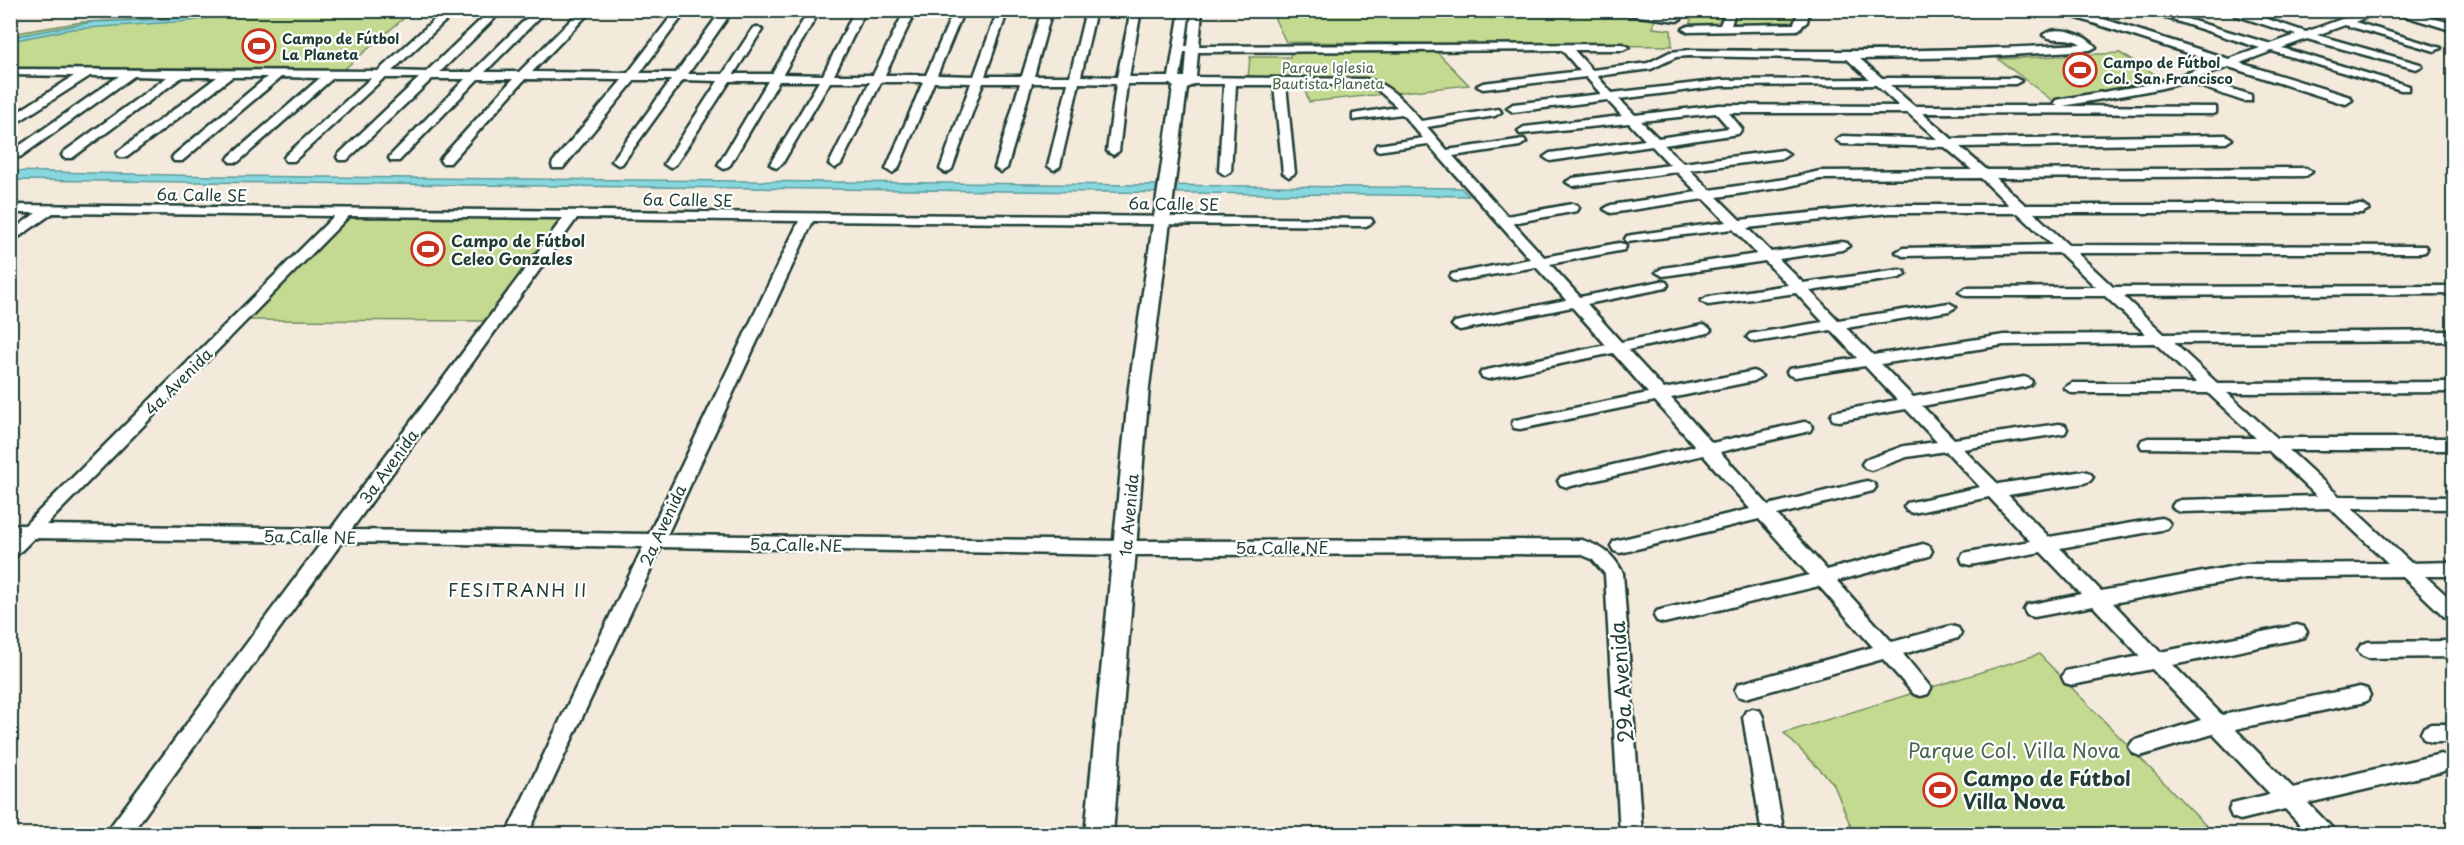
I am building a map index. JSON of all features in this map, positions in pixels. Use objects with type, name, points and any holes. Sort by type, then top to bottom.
[{"type":"street","points":[[290,158],[452,10]]},
{"type":"street","points":[[343,157],[498,10]]},
{"type":"street","points":[[394,158],[542,10]]},
{"type":"street","points":[[446,160],[523,75],[587,10]]},
{"type":"street","points":[[558,165],[631,77],[682,10]]},
{"type":"street","points":[[618,162],[728,10]]},
{"type":"street","points":[[724,165],[815,10]]},
{"type":"street","points":[[776,164],[827,77],[861,10]]},
{"type":"street","points":[[835,164],[911,10]]},
{"type":"street","points":[[892,169],[959,10]]},
{"type":"street","points":[[946,169],[1003,10]]},
{"type":"street","points":[[1001,168],[1047,10]]},
{"type":"street","points":[[1054,166],[1091,10]]},
{"type":"street","points":[[1113,151],[1122,81],[1136,10]]},
{"type":"street","points":[[1185,10],[1186,50]]},
{"type":"street","points":[[1181,84],[1186,50],[1197,10]]},
{"type":"street","points":[[1614,10],[1677,18]]},
{"type":"street","points":[[1724,29],[1731,10]]},
{"type":"street","points":[[1688,29],[1797,27],[1802,22],[1804,10]]},
{"type":"street","points":[[2061,111],[2059,103],[2158,86],[2187,78],[2377,10]]},
{"type":"street","points":[[2390,10],[2454,28]]},
{"type":"street","points":[[2066,11],[2346,100]]},
{"type":"street","points":[[2239,13],[2305,35],[2416,66]]},
{"type":"street","points":[[2169,17],[2404,88]]},
{"type":"street","points":[[2345,22],[2435,48]]},
{"type":"street","points":[[670,164],[757,30]]},
{"type":"street","points":[[1483,86],[1651,66],[1674,54],[1689,53],[1850,56],[1978,54],[2090,47],[2080,38],[2070,34],[2048,35]]},
{"type":"street","points":[[1564,47],[1609,96],[1799,288],[1947,446],[2323,834]]},
{"type":"street","points":[[1186,50],[1623,47]]},
{"type":"street","points":[[1850,56],[1985,175],[2454,614]]},
{"type":"street","points":[[11,81],[35,71],[631,77],[776,76],[877,80],[1122,81],[1181,84],[1372,83],[1385,89],[1432,140],[1821,579],[1921,688]]},
{"type":"street","points":[[10,123],[88,72]]},
{"type":"street","points":[[16,154],[133,72]]},
{"type":"street","points":[[68,155],[181,72]]},
{"type":"street","points":[[123,154],[230,73]]},
{"type":"street","points":[[178,158],[279,73]]},
{"type":"street","points":[[234,159],[331,74]]},
{"type":"street","points":[[2187,78],[2247,98]]},
{"type":"street","points":[[1513,108],[1722,83],[2015,81]]},
{"type":"street","points":[[1225,171],[1230,82]]},
{"type":"street","points":[[1280,82],[1289,173]]},
{"type":"street","name":"1a Avenida","points":[[1099,834],[1139,387],[1181,84]]},
{"type":"street","points":[[1443,154],[1522,137],[1632,119],[1719,109],[2212,110]]},
{"type":"street","points":[[1550,157],[1734,131],[1736,129],[1719,109]]},
{"type":"street","points":[[1357,117],[1404,110]]},
{"type":"street","points":[[1418,125],[1495,112]]},
{"type":"street","points":[[1842,140],[1949,143],[2226,139]]},
{"type":"street","points":[[1381,148],[1432,140]]},
{"type":"street","points":[[1573,182],[1783,154]]},
{"type":"street","points":[[1611,209],[1785,183],[1820,175],[2306,172]]},
{"type":"street","name":"6a Calle SE","points":[[10,208],[1366,222]]},
{"type":"street","points":[[1503,220],[1572,208]]},
{"type":"street","points":[[10,239],[50,209]]},
{"type":"street","points":[[1457,277],[1626,243],[1735,225],[1889,209],[2362,209]]},
{"type":"street","name":"4a Avenida","points":[[10,551],[346,212]]},
{"type":"street","name":"3a Avenida","points":[[118,834],[573,214]]},
{"type":"street","name":"2a Avenida","points":[[518,834],[808,216]]},
{"type":"street","points":[[1460,326],[1575,301],[1662,278],[1767,256],[1842,246]]},
{"type":"street","points":[[1903,252],[2063,249],[2420,249]]},
{"type":"street","points":[[1708,301],[1899,274]]},
{"type":"street","points":[[1966,292],[2454,290]]},
{"type":"street","points":[[1755,337],[1832,323],[1949,307]]},
{"type":"street","points":[[1488,374],[1703,330]]},
{"type":"street","points":[[1795,372],[2004,340],[2454,336]]},
{"type":"street","points":[[1520,424],[1754,376]]},
{"type":"street","points":[[1839,416],[2024,382]]},
{"type":"street","points":[[2072,388],[2454,387]]},
{"type":"street","points":[[1567,481],[1804,427]]},
{"type":"street","points":[[1871,464],[1904,452],[2059,429]]},
{"type":"street","points":[[2148,444],[2454,444]]},
{"type":"street","points":[[1913,507],[1992,491],[2084,477]]},
{"type":"street","points":[[1620,546],[1760,510],[1867,487]]},
{"type":"street","points":[[2181,506],[2332,502],[2454,503]]},
{"type":"street","points":[[1970,558],[2042,543],[2162,524]]},
{"type":"street","name":"5a Calle NE","points":[[10,531],[1125,548],[1582,547]]},
{"type":"street","name":"29a Avenida","points":[[1582,547],[1599,555],[1614,573],[1631,834]]},
{"type":"street","points":[[1664,616],[1821,579],[1923,551]]},
{"type":"street","points":[[2034,610],[2246,571],[2454,569]]},
{"type":"street","points":[[2072,677],[2298,632]]},
{"type":"street","points":[[1745,690],[1951,633]]},
{"type":"street","points":[[2368,650],[2454,649]]},
{"type":"street","points":[[2140,747],[2217,724],[2360,695]]},
{"type":"street","points":[[1753,717],[1773,834]]},
{"type":"street","points":[[2431,733],[2454,733]]},
{"type":"street","points":[[2240,810],[2440,763]]},
{"type":"green space","points":[[223,10],[412,11],[341,72],[11,68],[11,34],[82,22],[184,17]]},
{"type":"green space","points":[[1551,10],[1549,16],[1571,19],[1577,11],[1655,19],[1653,28],[1671,30],[1672,46],[1286,42],[1271,11]]},
{"type":"green space","points":[[1694,11],[1811,11],[1802,30],[1688,28]]},
{"type":"green space","name":"Parque Iglesia Bautista Planeta","points":[[1435,50],[1469,85],[1309,102],[1301,79],[1248,78],[1250,57],[1290,57],[1291,52]]},
{"type":"green space","name":"Campo de Fútbol Col. San Francisco","points":[[2120,53],[2166,81],[2053,101],[1998,59]]},
{"type":"green space","points":[[348,212],[569,214],[487,321],[244,320]]},
{"type":"green space","name":"Parque Col. Villa Nova","points":[[2039,654],[2214,834],[1854,834],[1833,783],[1784,733]]},
{"type":"water","points":[[229,11],[248,11],[190,21],[72,29],[11,41],[11,37],[93,22],[169,19]]},
{"type":"water","points":[[11,171],[213,176],[1461,188],[1469,196],[11,180]]},
{"type":"place","name":"Campo de Fútbol La Planeta","points":[[259,46]]},
{"type":"place","name":"Campo de Fútbol Col. San Francisco","points":[[2080,70]]},
{"type":"place","name":"Campo de Fútbol Celeo Gonzales","points":[[428,249]]},
{"type":"place","name":"Campo de Fútbol Villa Nova","points":[[1940,790]]},
{"type":"district","name":"FESITRANH II","points":[[518,589]]}]
